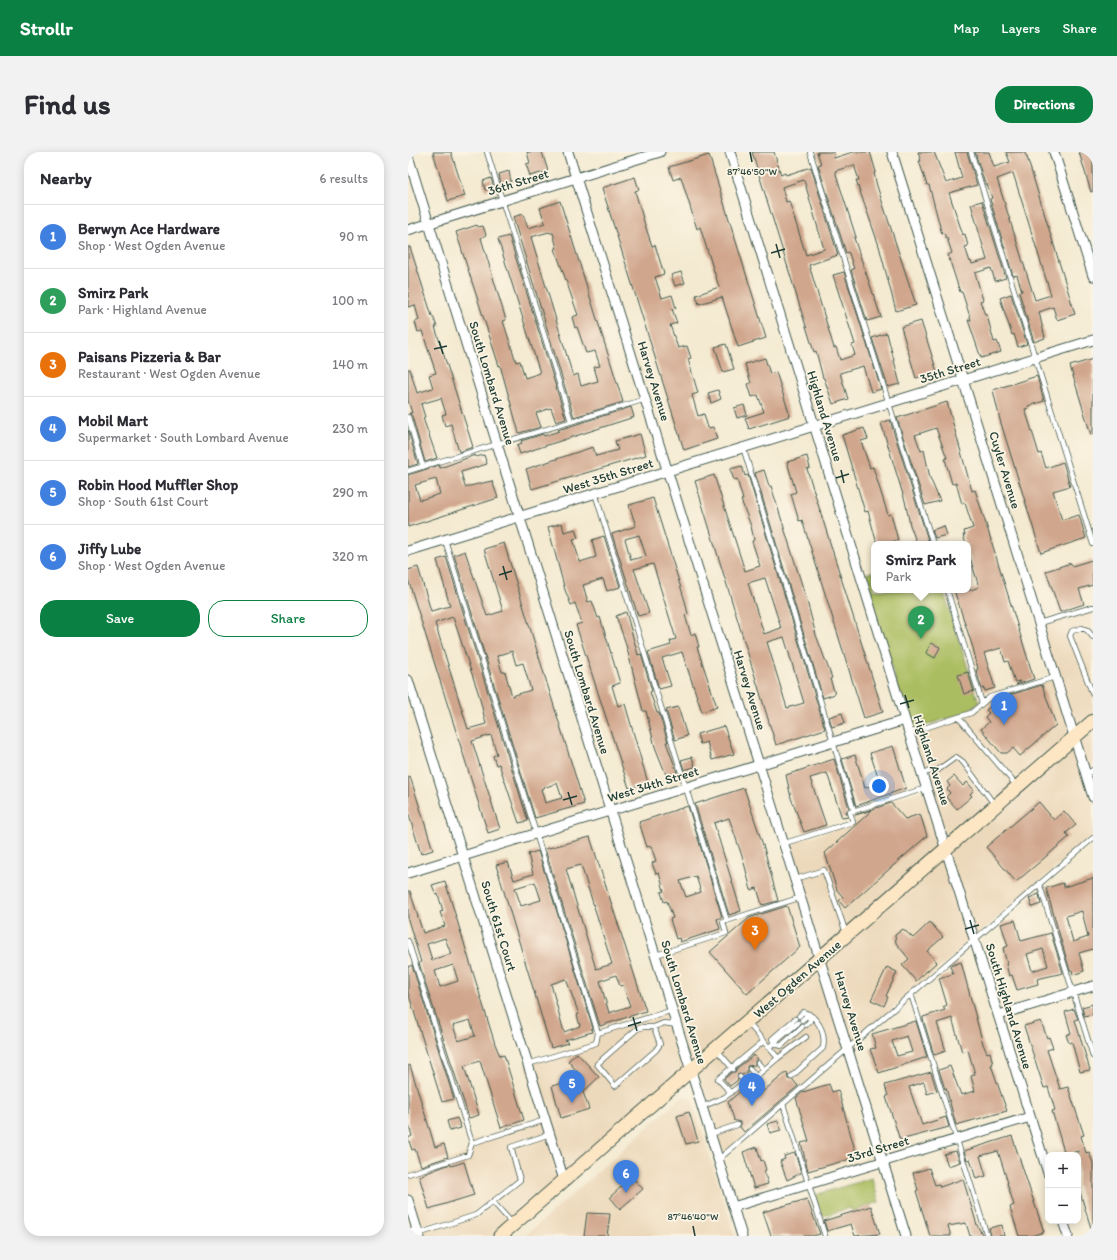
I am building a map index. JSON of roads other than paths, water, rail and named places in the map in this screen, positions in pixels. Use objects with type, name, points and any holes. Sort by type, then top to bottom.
[{"type":"main road","name":"West Ogden Avenue","points":[[500,1236],[821,959],[846,935],[1093,721]]},
{"type":"street","name":"Harvey Avenue","points":[[568,152],[802,897],[906,1236]]},
{"type":"street","name":"36th Street","points":[[408,230],[649,154],[660,152]]},
{"type":"street","name":"Highland Avenue","points":[[730,152],[909,734],[946,848]]},
{"type":"street","name":"Cuyler Avenue","points":[[892,152],[1074,737],[1090,772],[1093,797]]},
{"type":"street","points":[[1054,152],[1093,276]]},
{"type":"street","name":"South Lombard Avenue","points":[[408,156],[742,1236]]},
{"type":"street","name":"35th Street","points":[[814,425],[1093,340]]},
{"type":"street","name":"West 35th Street","points":[[408,551],[814,425]]},
{"type":"street","name":"South 61st Court","points":[[408,680],[564,1180]]},
{"type":"street","name":"West 34th Street","points":[[408,873],[905,720]]},
{"type":"street","name":"South Highland Avenue","points":[[946,848],[1045,1164]]},
{"type":"street","points":[[999,1015],[1093,986]]},
{"type":"street","name":"33rd Street","points":[[733,1207],[1030,1116]]},
{"type":"street","points":[[408,1200],[416,1233]]},
{"type":"street","points":[[1064,1224],[1068,1236]]},
{"type":"lane","points":[[487,152],[571,421]]},
{"type":"lane","points":[[810,152],[932,541]]},
{"type":"lane","points":[[971,152],[1093,544]]},
{"type":"lane","points":[[408,472],[646,399]]},
{"type":"lane","points":[[408,417],[423,467]]},
{"type":"lane","points":[[743,447],[854,811]]},
{"type":"lane","points":[[595,493],[727,921]]},
{"type":"lane","points":[[445,539],[598,1033],[596,1043],[528,1064]]},
{"type":"lane","points":[[948,593],[982,703]]},
{"type":"lane","points":[[1039,623],[1093,607]]},
{"type":"lane","points":[[1093,637],[1087,630],[1082,628],[1072,631],[1070,636],[1093,695]]},
{"type":"lane","points":[[909,734],[959,718],[972,712],[990,697],[1056,677]]},
{"type":"lane","points":[[959,718],[1017,787]]},
{"type":"lane","points":[[922,773],[938,770],[956,756],[963,762],[995,805]]},
{"type":"lane","points":[[785,843],[853,822],[850,812],[927,788]]},
{"type":"lane","points":[[719,1159],[1093,838]]},
{"type":"lane","points":[[796,879],[824,870],[846,935]]},
{"type":"lane","points":[[1039,884],[1093,1056]]},
{"type":"lane","points":[[656,954],[726,933],[723,922],[802,897]]},
{"type":"lane","points":[[408,941],[472,1143],[468,1155],[408,1174]]},
{"type":"lane","points":[[911,994],[987,1236]]},
{"type":"lane","points":[[598,1033],[673,1010]]},
{"type":"lane","points":[[774,1044],[772,1039],[799,1019],[809,1014]]},
{"type":"lane","points":[[769,1047],[774,1044],[781,1046],[810,1021],[809,1014]]},
{"type":"lane","points":[[791,1077],[824,1048],[824,1042],[817,1020],[809,1014]]},
{"type":"lane","points":[[747,1022],[778,1058]]},
{"type":"lane","points":[[654,1027],[660,1044],[656,1050],[615,1086],[597,1064],[637,1029],[643,1027],[654,1027],[664,1023],[677,1025]]},
{"type":"lane","points":[[702,1107],[725,1097],[739,1086],[747,1084],[806,1037]]},
{"type":"lane","points":[[731,1092],[718,1080],[764,1041]]},
{"type":"lane","points":[[716,1049],[732,1068]]},
{"type":"lane","points":[[758,1063],[764,1070]]},
{"type":"lane","points":[[750,1069],[756,1076]]},
{"type":"lane","points":[[740,1077],[747,1084]]},
{"type":"lane","points":[[783,1104],[825,1236]]},
{"type":"lane","points":[[472,1143],[545,1120]]},
{"type":"lane","points":[[711,1134],[737,1125]]},
{"type":"lane","points":[[416,1233],[476,1215],[520,1180],[511,1147],[550,1134]]},
{"type":"lane","points":[[493,1202],[513,1225]]},
{"type":"place","name":"Smirz Park","points":[[921,639]]},
{"type":"place","name":"Berwyn Ace Hardware","points":[[1004,725]]},
{"type":"place","name":"Paisans Pizzeria & Bar","points":[[755,950]]},
{"type":"place","name":"Robin Hood Muffler Shop","points":[[572,1103]]},
{"type":"place","name":"Mobil Mart","points":[[752,1106]]},
{"type":"place","name":"Jiffy Lube","points":[[626,1193]]}]
